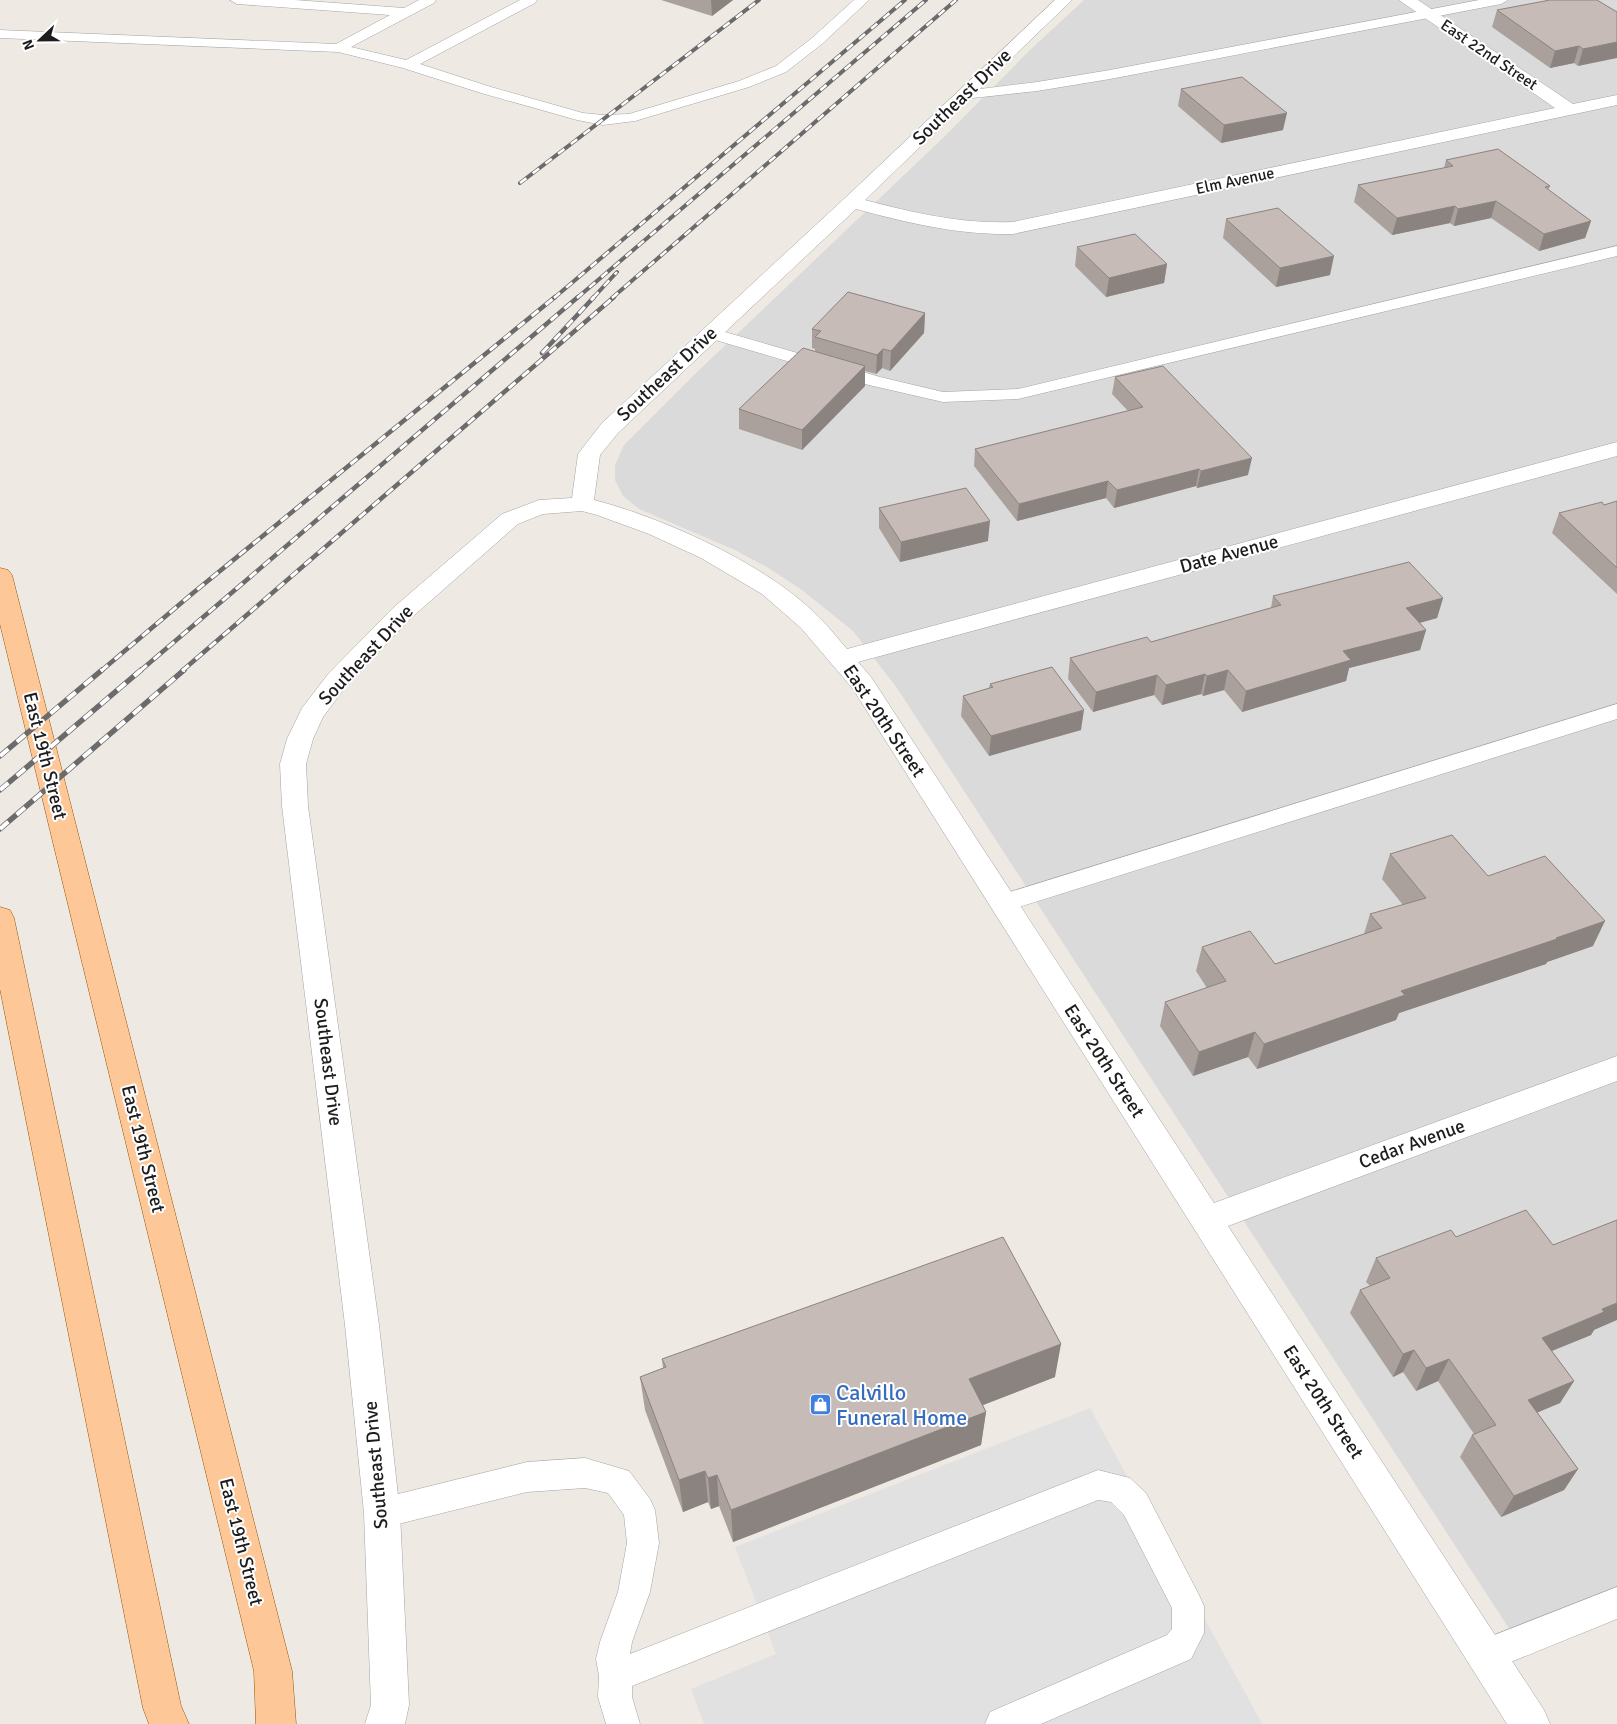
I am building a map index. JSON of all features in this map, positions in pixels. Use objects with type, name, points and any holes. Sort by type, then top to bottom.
[{"type":"main road","name":"East 19th Street","points":[[0,575],[273,1671],[276,1724]]},
{"type":"main road","points":[[0,918],[162,1708],[169,1724]]},
{"type":"street","name":"Southeast Drive","points":[[385,1724],[390,1705],[382,1513],[362,1325],[295,806],[293,764],[300,739],[311,714],[338,679],[402,613],[510,519],[539,507],[582,504],[589,454],[610,428],[852,202],[1064,0]]},
{"type":"street","name":"East 22nd Street","points":[[1407,0],[1570,110]]},
{"type":"street","name":"Elm Avenue","points":[[852,202],[928,222],[962,228],[986,230],[1013,228],[1617,100]]},
{"type":"street","name":"Date Avenue","points":[[841,659],[1617,449]]},
{"type":"street","name":"East 20th Street","points":[[582,504],[605,510],[656,529],[709,553],[770,589],[810,622],[862,683],[1530,1724]]},
{"type":"street","name":"Cedar Avenue","points":[[1206,1220],[1617,1068]]},
{"type":"lane","points":[[237,0],[408,12]]},
{"type":"lane","points":[[338,48],[429,0]]},
{"type":"lane","points":[[408,65],[530,0]]},
{"type":"lane","points":[[0,34],[338,48],[408,65],[486,90],[603,120],[630,118],[744,84],[781,69],[825,34],[862,0]]},
{"type":"lane","points":[[964,95],[1000,92],[1085,78],[1501,0]]},
{"type":"lane","points":[[711,333],[875,380],[943,397],[1018,394],[1617,251]]},
{"type":"lane","points":[[1003,903],[1617,711]]},
{"type":"lane","points":[[382,1513],[527,1477],[585,1472],[618,1481],[639,1510],[644,1543],[634,1592],[616,1642],[613,1659],[616,1676],[616,1697],[623,1724]]},
{"type":"lane","points":[[616,1676],[1098,1485],[1119,1489],[1134,1504],[1188,1606],[1188,1633],[1179,1647],[1002,1724]]},
{"type":"lane","points":[[1486,1655],[1617,1603]]},
{"type":"shaded area","points":[[1084,0],[1617,0],[1617,1587],[1512,1633],[897,688],[853,631],[802,590],[767,567],[735,550],[639,509],[623,496],[615,480],[615,465],[624,445],[695,374],[944,137],[1030,50]]},
{"type":"shaded area","points":[[1090,1408],[1262,1724],[704,1724],[691,1689],[776,1654],[735,1547]]},
{"type":"building","points":[[1550,0],[1597,0],[1617,12],[1617,42],[1583,49],[1579,46],[1555,51],[1497,10]]},
{"type":"building","points":[[1242,77],[1287,113],[1224,125],[1181,89]]},
{"type":"building","points":[[1498,149],[1550,186],[1545,187],[1591,221],[1544,234],[1496,201],[1458,209],[1455,206],[1397,218],[1358,185],[1453,166],[1446,160]]},
{"type":"building","points":[[1278,208],[1334,256],[1280,268],[1226,219]]},
{"type":"building","points":[[1135,234],[1167,264],[1109,278],[1077,247]]},
{"type":"building","points":[[848,292],[925,313],[891,351],[883,349],[877,355],[815,337],[821,331],[812,329]]},
{"type":"building","points":[[803,348],[865,366],[802,430],[739,409]]},
{"type":"building","points":[[1163,366],[1252,458],[1201,471],[1199,469],[1117,490],[1108,481],[1019,504],[975,449],[1143,407],[1115,377]]},
{"type":"building","points":[[966,488],[990,521],[901,542],[879,508]]},
{"type":"building","points":[[1617,501],[1617,568],[1559,513],[1602,502],[1604,505]]},
{"type":"building","points":[[1409,562],[1443,598],[1406,608],[1426,630],[1343,651],[1351,660],[1246,691],[1228,670],[1207,676],[1205,674],[1166,685],[1157,675],[1096,692],[1070,658],[1147,637],[1151,642],[1281,605],[1273,596]]},
{"type":"building","points":[[1052,667],[1084,710],[991,736],[963,696],[993,687],[990,684]]},
{"type":"building","points":[[1452,835],[1488,876],[1545,856],[1605,921],[1401,991],[1405,995],[1264,1044],[1255,1032],[1199,1052],[1165,1002],[1226,981],[1202,947],[1250,931],[1275,964],[1382,928],[1370,914],[1426,898],[1390,854]]},
{"type":"building","points":[[1526,1210],[1553,1245],[1617,1220],[1617,1303],[1602,1309],[1604,1312],[1542,1338],[1574,1381],[1528,1400],[1578,1469],[1514,1496],[1472,1435],[1496,1425],[1449,1359],[1426,1368],[1414,1350],[1403,1354],[1360,1290],[1390,1278],[1376,1258],[1451,1230],[1456,1237]]},
{"type":"building","name":"Calvillo Funeral Home","points":[[1003,1237],[1061,1344],[969,1379],[986,1412],[731,1510],[717,1475],[708,1478],[705,1471],[679,1480],[640,1377],[666,1367],[662,1359]]},
{"type":"railway","points":[[520,183],[759,0]]},
{"type":"railway","points":[[554,298],[905,0]]},
{"type":"railway","points":[[577,298],[926,0]]},
{"type":"railway","points":[[612,298],[956,0]]},
{"type":"railway","points":[[593,298],[617,272]]},
{"type":"railway","points":[[101,671],[193,593],[555,297]]},
{"type":"railway","points":[[140,671],[578,297]]},
{"type":"railway","points":[[542,353],[594,297]]},
{"type":"railway","points":[[182,671],[614,297]]},
{"type":"railway","points":[[0,756],[102,670]]},
{"type":"railway","points":[[0,790],[141,670]]},
{"type":"railway","points":[[0,829],[184,670]]},
{"type":"place","name":"Calvillo Funeral Home","points":[[820,1405]]}]
